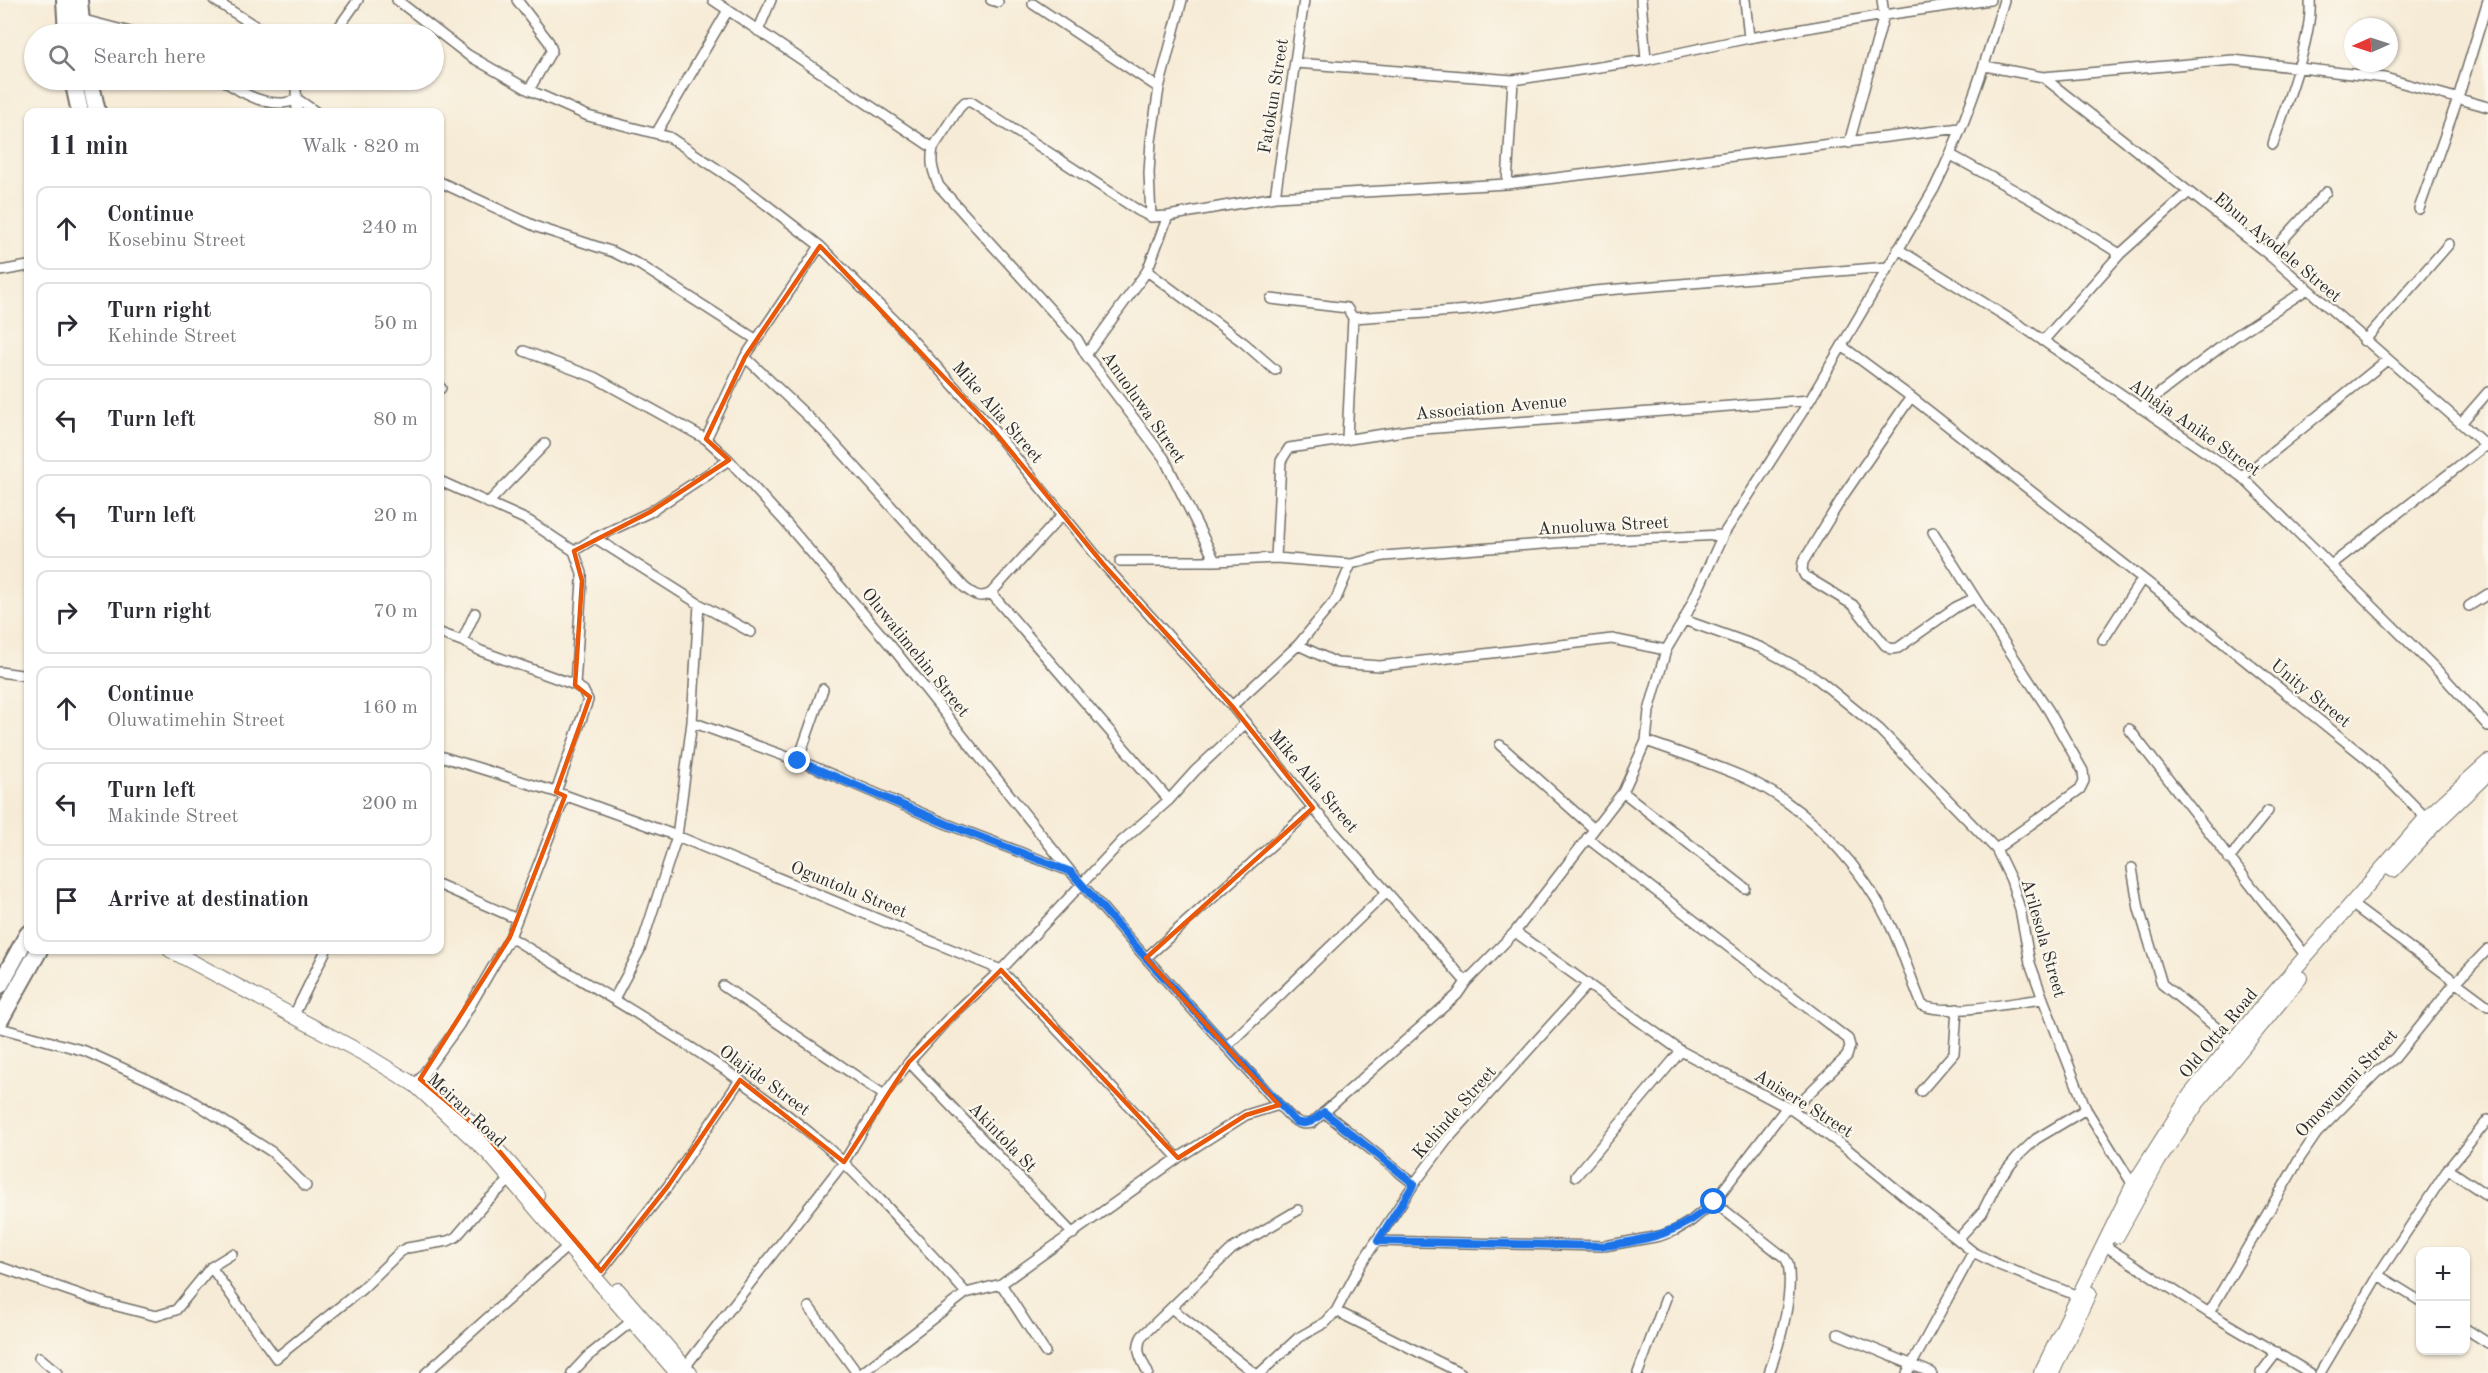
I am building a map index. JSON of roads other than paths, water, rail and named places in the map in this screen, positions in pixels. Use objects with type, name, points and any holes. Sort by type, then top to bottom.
[{"type":"highway","points":[[65,0],[66,24]]},
{"type":"highway","points":[[79,0],[81,24]]},
{"type":"highway","points":[[76,90],[79,108]]},
{"type":"highway","points":[[92,90],[96,108]]},
{"type":"highway","points":[[0,985],[24,941]]},
{"type":"highway","points":[[0,1020],[37,954]]},
{"type":"street","points":[[341,24],[358,0]]},
{"type":"street","name":"Mike Alia Street","points":[[397,0],[428,24]]},
{"type":"street","points":[[517,0],[549,42],[552,50],[529,90]]},
{"type":"street","points":[[713,0],[933,148],[960,108],[965,102],[971,102],[1151,217],[1275,197],[1507,184],[1960,128]]},
{"type":"street","points":[[758,31],[771,0]]},
{"type":"street","points":[[1151,217],[1149,173],[1159,88],[1182,0]]},
{"type":"street","name":"Fatokun Street","points":[[1275,197],[1304,0]]},
{"type":"street","points":[[1641,0],[1646,60]]},
{"type":"street","points":[[1745,0],[1749,39]]},
{"type":"street","points":[[1849,143],[1884,15],[1882,0]]},
{"type":"street","points":[[1296,63],[1513,80],[1646,60],[1884,15],[1990,0]]},
{"type":"street","points":[[1414,1184],[1324,1112],[1457,995],[1466,982],[1515,932],[1623,792],[1647,741],[1649,711],[1666,650],[1684,620],[1723,536],[1810,400],[1951,155],[1985,66],[2004,0]]},
{"type":"street","points":[[2273,144],[2297,67],[2311,11],[2310,0]]},
{"type":"street","points":[[2420,209],[2488,0]]},
{"type":"street","points":[[219,1],[253,24]]},
{"type":"street","points":[[1033,4],[1159,88]]},
{"type":"street","points":[[657,132],[728,10]]},
{"type":"street","name":"Mike Alia Street","points":[[444,36],[468,55],[529,90],[588,116],[657,132],[669,137],[737,182],[820,246],[913,341],[990,426],[1104,565],[1232,706],[1313,808],[1466,982]]},
{"type":"street","points":[[1985,66],[2043,77],[2233,60],[2393,79],[2488,107]]},
{"type":"street","name":"Ebun Ayodele Street","points":[[2043,77],[2269,255],[2306,290],[2487,446]]},
{"type":"street","points":[[1507,184],[1513,80]]},
{"type":"street","points":[[237,90],[261,100],[288,103],[297,99]]},
{"type":"street","points":[[296,90],[297,108]]},
{"type":"street","points":[[297,99],[310,108]]},
{"type":"street","name":"Anuoluwa Street","points":[[933,148],[931,160],[939,186],[1077,339],[1086,355],[1164,458],[1215,561],[1276,558],[1351,564],[1384,556],[1569,542],[1723,536]]},
{"type":"street","points":[[1951,155],[2041,204],[2120,254]]},
{"type":"street","points":[[444,184],[537,227],[613,252],[640,265],[757,340]]},
{"type":"street","points":[[2269,255],[2326,192]]},
{"type":"street","points":[[2043,341],[2120,254],[2188,193]]},
{"type":"street","points":[[1086,355],[1148,271],[1168,216]]},
{"type":"street","points":[[2364,340],[2449,244]]},
{"type":"street","points":[[706,439],[745,357],[820,246]]},
{"type":"street","name":"Alhaja Anike Street","points":[[1898,249],[2043,341],[2242,477],[2443,676],[2488,726]]},
{"type":"street","points":[[0,271],[24,267]]},
{"type":"street","points":[[1353,318],[1470,310],[1594,291],[1888,267]]},
{"type":"street","points":[[1148,271],[1244,343],[1275,370]]},
{"type":"street","points":[[2140,408],[2234,337],[2306,290]]},
{"type":"street","points":[[1271,299],[1347,308],[1353,318],[1347,438]]},
{"type":"street","name":"Unity Street","points":[[1842,346],[1911,396],[2371,762],[2426,818]]},
{"type":"street","name":"Oluwatimehin Street","points":[[524,351],[594,377],[706,439],[729,460],[896,652],[1071,872],[1226,1047],[1296,1122],[1312,1123],[1324,1112]]},
{"type":"street","points":[[745,357],[823,431],[964,587],[976,596],[986,596],[991,593],[1063,514]]},
{"type":"street","points":[[2242,477],[2387,360]]},
{"type":"street","points":[[2462,423],[2488,392]]},
{"type":"street","points":[[1911,396],[1845,493],[1803,562],[1802,570],[1805,576],[1853,605],[1885,645],[1891,649],[1898,648],[1956,607],[1975,597]]},
{"type":"street","name":"Association Avenue","points":[[1276,558],[1281,461],[1289,448],[1411,430],[1810,400]]},
{"type":"street","points":[[488,503],[545,444]]},
{"type":"street","points":[[2331,565],[2487,446]]},
{"type":"street","points":[[574,551],[595,538],[650,512],[729,460]]},
{"type":"street","points":[[444,483],[529,521],[574,551],[582,573],[575,685]]},
{"type":"street","points":[[1933,532],[2049,711],[2083,771],[2084,781],[2080,789],[1996,849]]},
{"type":"street","points":[[595,538],[699,604],[751,632]]},
{"type":"street","points":[[1120,561],[1215,561]]},
{"type":"street","points":[[1232,706],[1298,645],[1336,599],[1351,564]]},
{"type":"street","points":[[2103,640],[2142,579]]},
{"type":"street","points":[[991,593],[1169,800]]},
{"type":"street","points":[[2469,606],[2488,594]]},
{"type":"street","points":[[614,999],[640,950],[677,836],[692,722],[699,604]]},
{"type":"street","points":[[462,641],[475,613]]},
{"type":"street","name":"Arilesola Street","points":[[1684,620],[1762,648],[1815,677],[1862,714],[1996,849],[2011,880],[2020,909],[2030,963],[2086,1109],[2133,1185]]},
{"type":"street","points":[[418,1082],[459,1025],[510,937],[561,794],[588,700],[587,694],[575,685],[481,651],[444,634]]},
{"type":"street","points":[[1298,645],[1337,663],[1380,666],[1612,639],[1666,650]]},
{"type":"street","points":[[0,672],[24,675]]},
{"type":"street","points":[[798,761],[823,688]]},
{"type":"street","points":[[692,722],[798,761],[947,824],[1071,872]]},
{"type":"street","points":[[684,1371],[844,1162],[884,1095],[909,1062],[946,1021],[1001,970],[1121,842],[1169,800],[1195,771],[1246,723]]},
{"type":"street","points":[[2129,729],[2306,956]]},
{"type":"street","points":[[1647,741],[1741,776],[1782,799],[1821,831],[1843,853],[1879,905],[1893,932],[1922,1005],[1930,1009],[1956,1009],[2043,999]]},
{"type":"street","points":[[1500,745],[1594,829]]},
{"type":"street","name":"Oguntolu Street","points":[[444,757],[561,794],[677,836],[1001,970],[1178,1158]]},
{"type":"street","name":"Old Otta Road","points":[[2041,1373],[2133,1185],[2190,1095],[2306,956],[2426,818],[2488,762]]},
{"type":"street","name":"Old Otta Road","points":[[2052,1373],[2110,1249],[2159,1160],[2198,1102],[2358,909],[2433,826],[2488,774]]},
{"type":"street","points":[[1623,792],[1745,888]]},
{"type":"street","points":[[1146,958],[1313,808]]},
{"type":"street","points":[[2229,858],[2268,811]]},
{"type":"street","points":[[1378,1241],[1604,1246],[1641,1240],[1676,1230],[1703,1213],[1714,1202],[1789,1109],[1847,1056],[1850,1046],[1848,1039],[1587,838]]},
{"type":"street","points":[[2132,868],[2139,909],[2162,984],[2234,1041]]},
{"type":"street","points":[[444,887],[517,919]]},
{"type":"street","points":[[1226,1047],[1387,892]]},
{"type":"street","points":[[2358,909],[2488,1006]]},
{"type":"street","name":"Anisere Street","points":[[1515,932],[1681,1051],[1789,1109],[1846,1148],[1973,1252],[1999,1265],[2078,1296]]},
{"type":"street","name":"Olajide Street","points":[[510,937],[614,999],[740,1080],[820,1141],[844,1162],[966,1293]]},
{"type":"street","name":"Omowunmi Street","points":[[2209,1313],[2300,1158],[2318,1133],[2376,1073],[2395,1058],[2456,982],[2488,949]]},
{"type":"street","name":"Meiran Road","points":[[177,954],[418,1082]]},
{"type":"street","name":"Meiran Road","points":[[197,954],[297,1010],[386,1056],[454,1112],[519,1174],[684,1371]]},
{"type":"street","points":[[297,1010],[324,954]]},
{"type":"street","name":"Kehinde Street","points":[[1260,1373],[1298,1338],[1326,1322],[1336,1311],[1361,1264],[1414,1184],[1447,1140],[1588,984]]},
{"type":"street","points":[[723,986],[884,1095]]},
{"type":"street","points":[[1921,1091],[1954,1053],[1956,1009]]},
{"type":"street","points":[[0,1028],[85,1052],[186,1097],[272,1152],[306,1186]]},
{"type":"street","points":[[1576,1176],[1681,1051]]},
{"type":"street","name":"Akintola St","points":[[909,1062],[1072,1234]]},
{"type":"street","points":[[601,1271],[668,1186],[740,1080]]},
{"type":"street","points":[[809,1307],[862,1373],[966,1293],[1001,1284],[1178,1158],[1246,1115],[1279,1105]]},
{"type":"street","points":[[1958,1239],[1982,1213],[1999,1179],[2017,1157],[2042,1134],[2086,1109]]},
{"type":"street","name":"Meiran Road","points":[[454,1112],[632,1321],[684,1371]]},
{"type":"street","points":[[2320,1373],[2378,1275],[2448,1169],[2488,1120]]},
{"type":"street","points":[[2448,1169],[2488,1196]]},
{"type":"street","points":[[211,1267],[276,1358],[362,1289],[400,1252],[407,1248],[448,1241],[456,1237],[486,1202],[511,1179]]},
{"type":"street","points":[[1714,1202],[1785,1258],[1788,1263],[1787,1302],[1782,1332],[1769,1373]]},
{"type":"street","points":[[1148,1373],[1139,1353],[1138,1344],[1142,1336],[1232,1249],[1298,1209]]},
{"type":"street","points":[[426,1373],[568,1245]]},
{"type":"street","points":[[2110,1249],[2209,1313],[2310,1373]]},
{"type":"street","points":[[1907,1373],[1973,1252]]},
{"type":"street","points":[[0,1267],[105,1304],[156,1316],[176,1310],[211,1267],[232,1254]]},
{"type":"street","points":[[2378,1275],[2416,1298]]},
{"type":"street","points":[[1001,1284],[1045,1352]]},
{"type":"street","points":[[1638,1373],[1666,1298]]},
{"type":"street","points":[[1171,1308],[1254,1373]]},
{"type":"street","points":[[1336,1311],[1461,1373]]},
{"type":"street","points":[[572,1373],[587,1357],[632,1321]]},
{"type":"street","points":[[2470,1332],[2488,1343]]},
{"type":"street","points":[[1838,1334],[1932,1373]]},
{"type":"street","points":[[2261,1373],[2277,1352]]},
{"type":"street","points":[[39,1357],[58,1373]]}]
